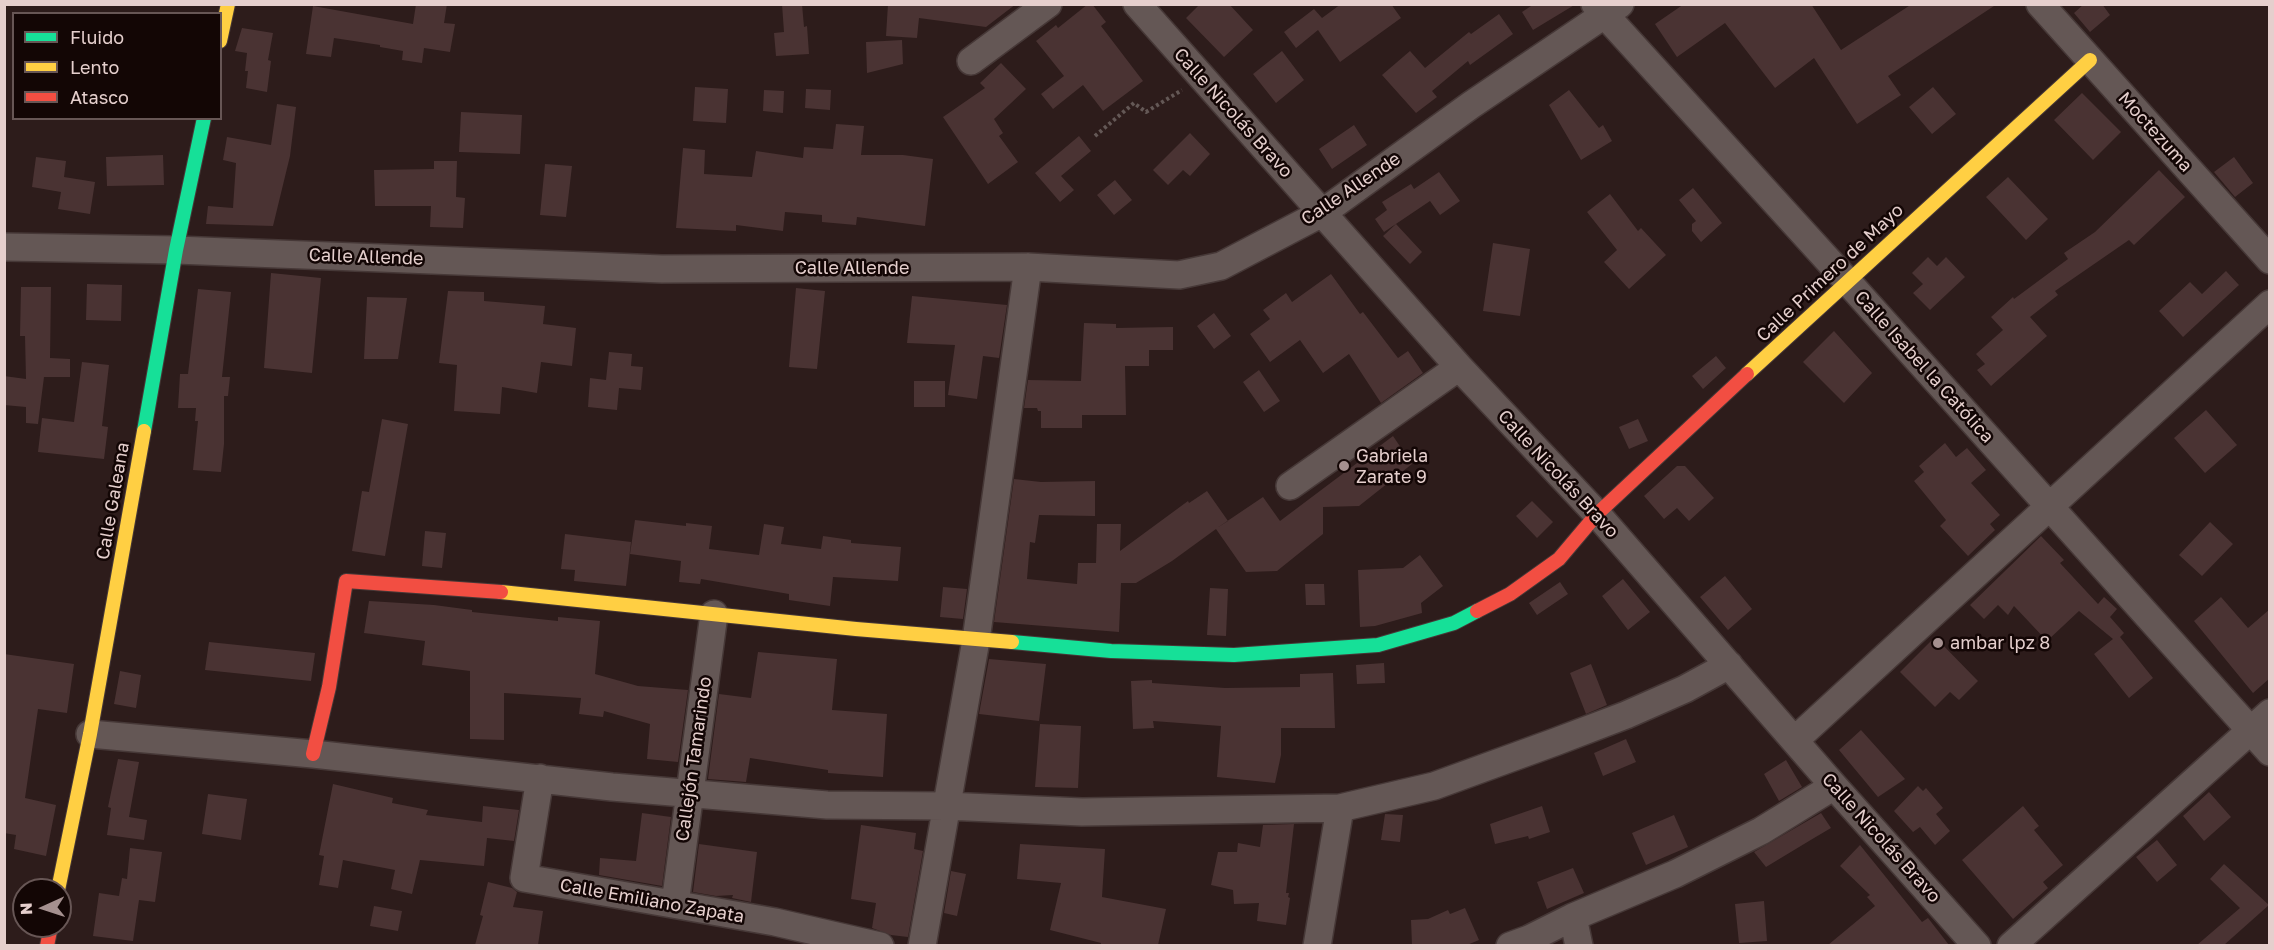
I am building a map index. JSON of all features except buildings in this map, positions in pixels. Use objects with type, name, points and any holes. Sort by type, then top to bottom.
[{"type":"street","points":[[222,32],[228,4]]},
{"type":"street","points":[[971,61],[1048,4]]},
{"type":"street","name":"Calle Nicolás Bravo","points":[[1137,4],[1201,79],[1459,367],[1597,514],[1834,786],[1977,945]]},
{"type":"street","name":"Calle Allende","points":[[4,247],[176,250],[662,269],[1028,267],[1179,275],[1221,266],[1322,213],[1607,8]]},
{"type":"street","name":"Calle Isabel la Católica","points":[[1607,8],[2049,507],[2260,722],[2270,752]]},
{"type":"street","name":"Moctezuma","points":[[2049,8],[2090,60],[2270,260]]},
{"type":"street","name":"Calle Primero de Mayo","points":[[313,754],[329,687],[346,581],[452,587],[976,640],[1112,651],[1234,655],[1378,645],[1454,623],[1510,594],[1559,559],[1597,514],[1847,281],[2090,60]]},
{"type":"street","name":"Calle Galeana","points":[[60,878],[90,734],[176,250],[204,120]]},
{"type":"street","points":[[922,945],[976,640],[1028,267]]},
{"type":"street","points":[[1795,740],[2270,304]]},
{"type":"street","points":[[1290,486],[1459,367]]},
{"type":"street","name":"Callejón Tamarindo","points":[[675,904],[714,614]]},
{"type":"street","points":[[90,734],[827,805],[945,806],[1082,812],[1340,807],[1434,786],[1555,742],[1626,715],[1729,665]]},
{"type":"street","points":[[2011,945],[2260,722]]},
{"type":"street","name":"Calle Emiliano Zapata","points":[[540,778],[524,878],[775,922],[880,945]]},
{"type":"street","points":[[1510,945],[1529,939],[1573,916],[1675,874],[1761,831],[1834,786]]},
{"type":"street","points":[[1317,945],[1340,807]]},
{"type":"street","points":[[1573,916],[1579,945]]},
{"type":"path","points":[[1095,136],[1134,103],[1146,112],[1201,79]]},
{"type":"traffic: fast","points":[[144,431],[176,250],[204,120]]},
{"type":"traffic: fast","points":[[1012,642],[1111,651],[1234,655],[1378,645],[1454,623],[1477,611]]},
{"type":"traffic: slow","points":[[222,32],[228,4]]},
{"type":"traffic: slow","points":[[1747,374],[2090,60]]},
{"type":"traffic: slow","points":[[60,878],[90,734],[144,431]]},
{"type":"traffic: slow","points":[[501,592],[856,629],[1012,642]]},
{"type":"traffic: jam","points":[[1477,611],[1510,594],[1559,559],[1597,514],[1747,374]]},
{"type":"traffic: jam","points":[[313,754],[329,687],[346,581],[501,592]]},
{"type":"traffic: jam","points":[[47,946],[49,938]]},
{"type":"place","name":"Gabriela Zarate 9","points":[[1344,466]]},
{"type":"place","name":"ambar lpz 8","points":[[1938,643]]}]
